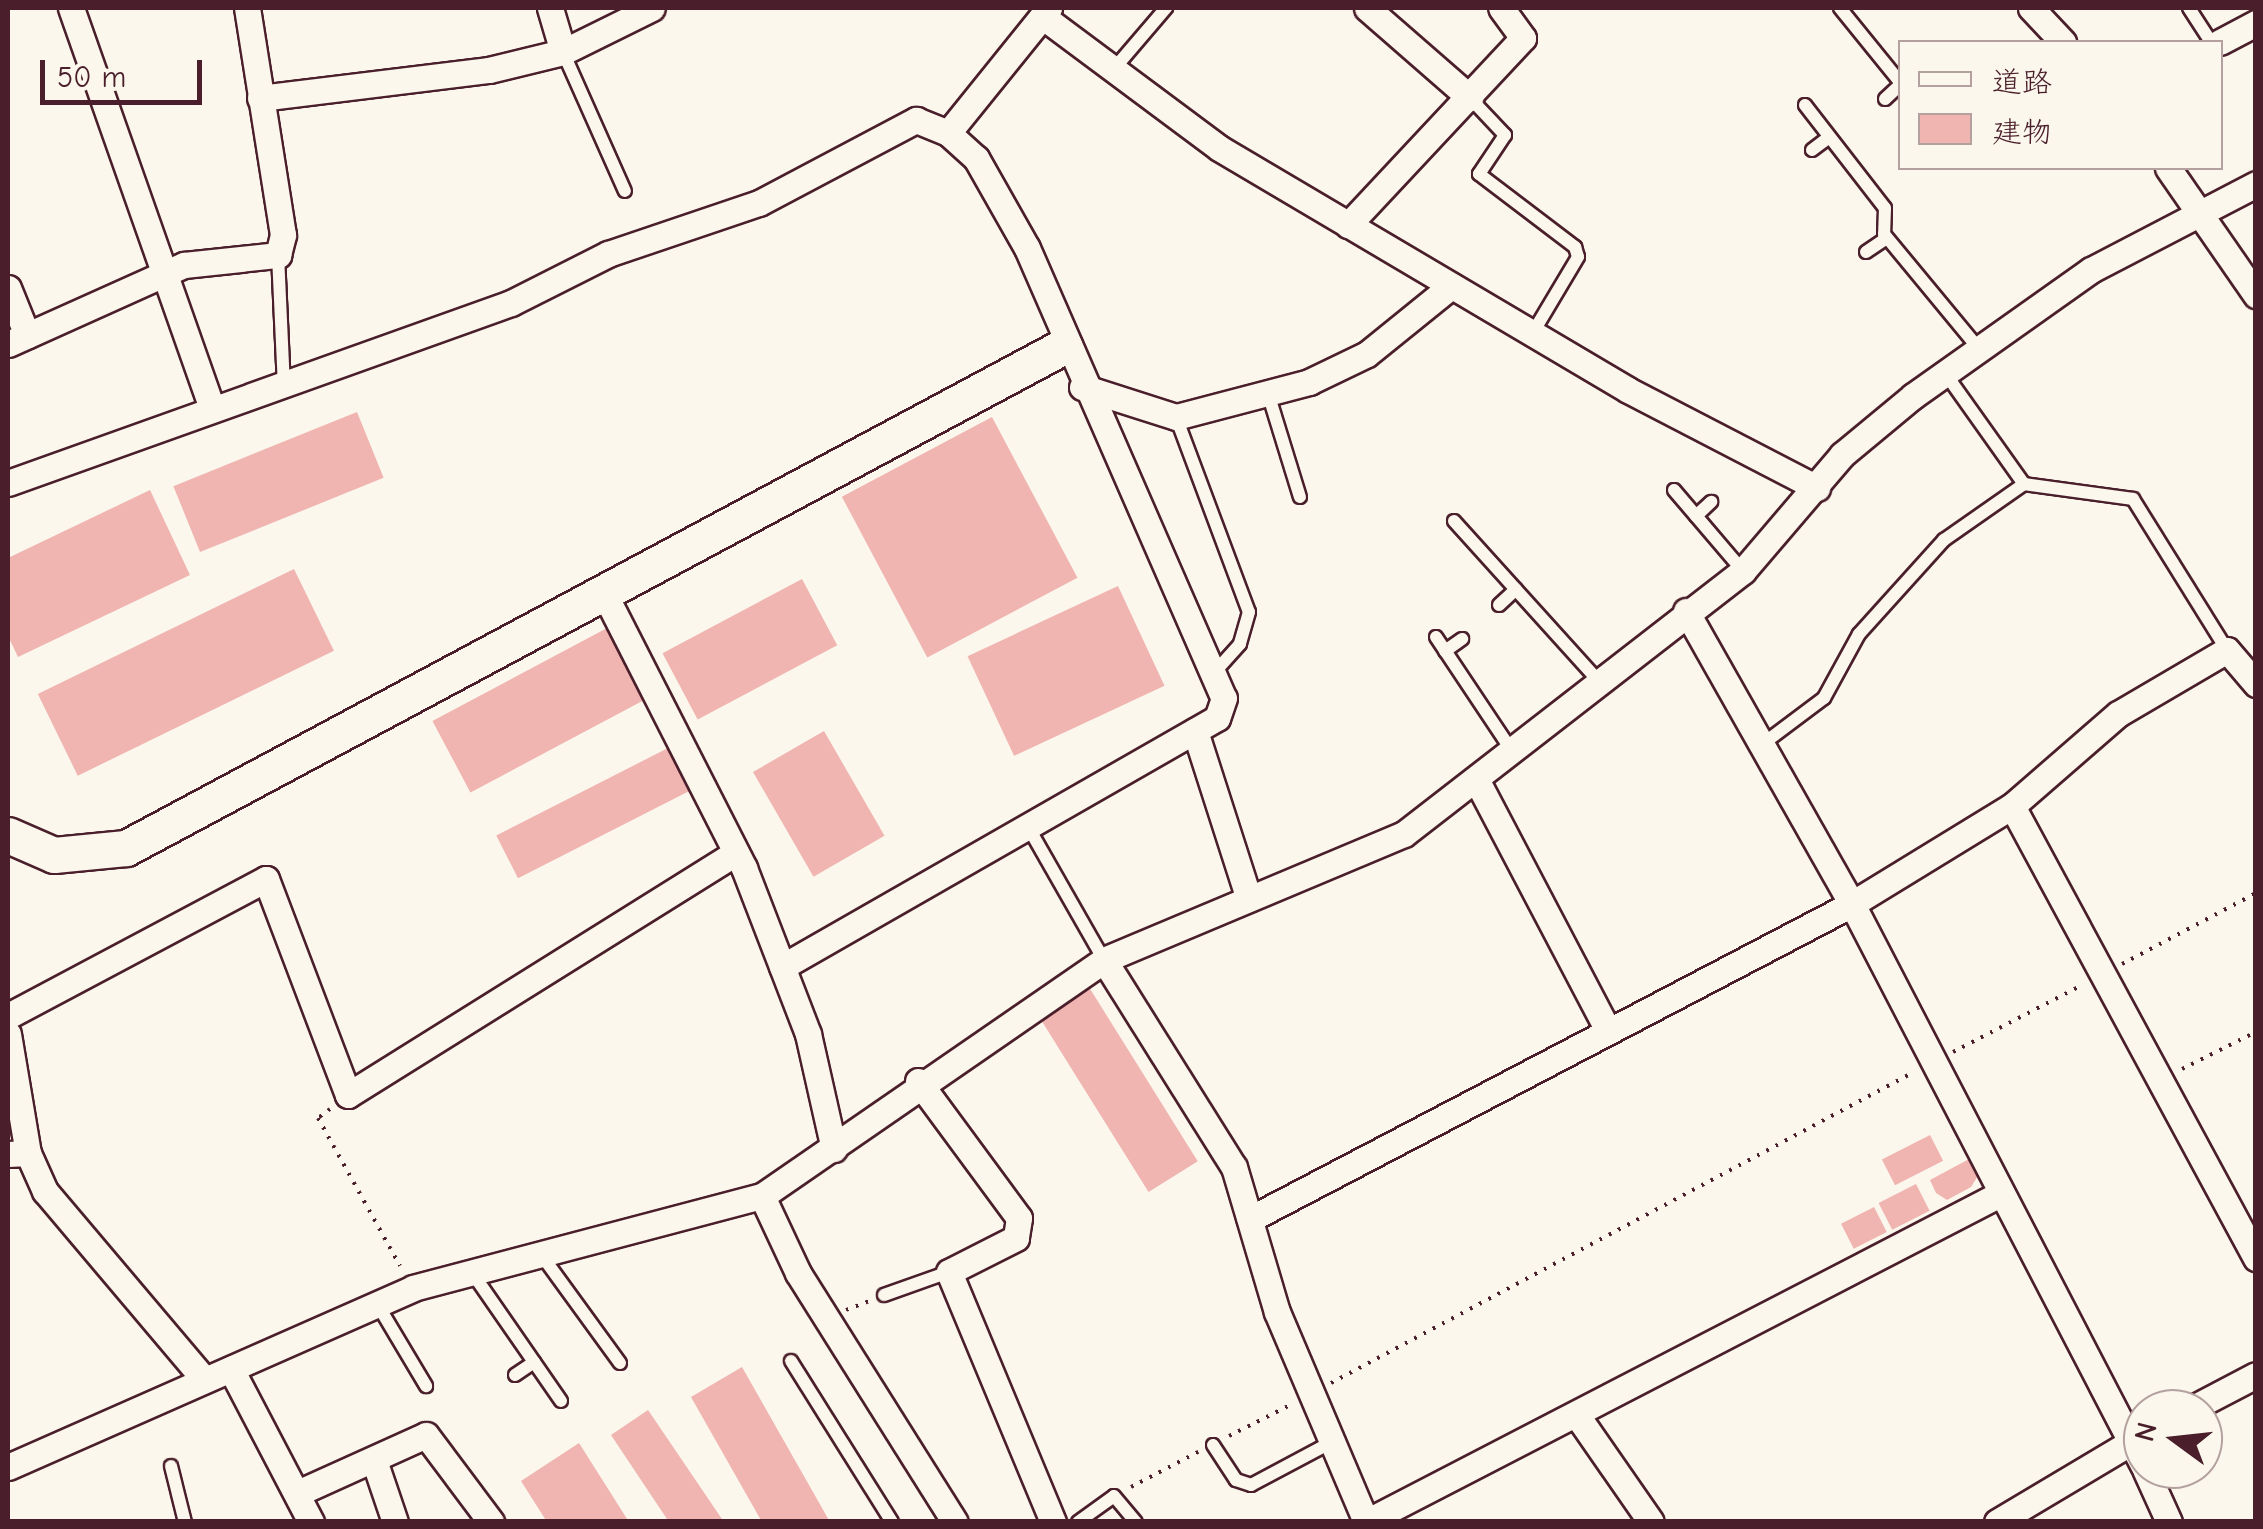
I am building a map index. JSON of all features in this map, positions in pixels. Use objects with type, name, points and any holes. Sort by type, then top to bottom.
[{"type":"street","points":[[71,8],[212,408]]},
{"type":"street","points":[[8,288],[17,340],[164,274],[278,256],[246,8]]},
{"type":"street","points":[[550,8],[564,52]]},
{"type":"street","points":[[260,98],[564,52],[652,8]]},
{"type":"street","points":[[1367,8],[1470,98]]},
{"type":"street","points":[[1348,225],[1524,38],[1501,8]]},
{"type":"street","points":[[2033,8],[2061,40]]},
{"type":"street","points":[[948,132],[1048,14],[1113,70],[1219,148],[1451,286],[1534,330],[1661,409],[1817,488]]},
{"type":"street","points":[[2223,40],[2256,24]]},
{"type":"street","points":[[8,482],[284,386],[760,203],[916,120],[948,132],[1003,202],[1082,387],[1224,698],[1217,718],[782,967]]},
{"type":"street","points":[[2169,170],[2256,295]]},
{"type":"street","points":[[8,1467],[202,1377],[231,1369],[412,1288],[470,1268],[762,1196],[834,1149],[918,1080],[1104,960],[1249,899],[1356,862],[1477,781],[1596,678],[1743,571],[1864,435],[1944,373],[2091,270],[2256,184]]},
{"type":"street","points":[[1082,387],[1176,417],[1266,388],[1309,382],[1367,354],[1451,286]]},
{"type":"street","points":[[8,835],[54,854],[126,848],[1064,346]]},
{"type":"street","points":[[602,591],[736,853],[782,967],[834,1149]]},
{"type":"street","points":[[1686,611],[1852,904],[2000,1194],[2123,1413]]},
{"type":"street","points":[[1250,1219],[1852,904],[2012,806],[2118,714],[2227,650],[2256,684]]},
{"type":"street","points":[[1194,731],[1249,899]]},
{"type":"street","points":[[1477,781],[1608,1031]]},
{"type":"street","points":[[2012,806],[2256,1258]]},
{"type":"street","points":[[8,1016],[266,879],[348,1095],[736,853]]},
{"type":"street","points":[[1104,960],[1234,1167],[1309,1396],[1366,1522],[2000,1194]]},
{"type":"street","points":[[8,1034],[18,1154],[202,1377]]},
{"type":"street","points":[[918,1080],[1020,1218],[1016,1238],[948,1272],[1053,1522]]},
{"type":"street","points":[[762,1196],[826,1318],[947,1520]]},
{"type":"street","points":[[231,1369],[300,1492],[311,1522]]},
{"type":"street","points":[[2223,1392],[2256,1375]]},
{"type":"street","points":[[1576,1414],[1651,1522]]},
{"type":"street","points":[[300,1492],[433,1436],[492,1522]]},
{"type":"street","points":[[1997,1522],[2123,1446]]},
{"type":"street","points":[[374,1460],[395,1522]]},
{"type":"street","points":[[2154,1489],[2169,1522]]},
{"type":"lane","points":[[1113,70],[1166,8]]},
{"type":"lane","points":[[1840,8],[1898,81]]},
{"type":"lane","points":[[2189,8],[2210,40]]},
{"type":"lane","points":[[564,52],[625,191]]},
{"type":"lane","points":[[1885,99],[1898,86]]},
{"type":"lane","points":[[1470,98],[1504,135],[1479,174],[1576,247],[1578,258],[1534,330]]},
{"type":"lane","points":[[1805,105],[1885,208],[1887,238],[1978,349]]},
{"type":"lane","points":[[1812,150],[1829,137]]},
{"type":"lane","points":[[1866,252],[1887,238]]},
{"type":"lane","points":[[278,256],[284,386]]},
{"type":"lane","points":[[1944,373],[2024,484]]},
{"type":"lane","points":[[1266,388],[1300,497]]},
{"type":"lane","points":[[1176,417],[1249,612],[1240,644],[1212,674]]},
{"type":"lane","points":[[1764,744],[1824,698],[1860,634],[1944,540],[2024,484],[2133,499],[2227,650]]},
{"type":"lane","points":[[1674,490],[1743,571]]},
{"type":"lane","points":[[1696,516],[1711,502]]},
{"type":"lane","points":[[1454,521],[1596,678]]},
{"type":"lane","points":[[1499,605],[1516,589]]},
{"type":"lane","points":[[1436,638],[1512,750]]},
{"type":"lane","points":[[1445,651],[1462,639]]},
{"type":"lane","points":[[1027,825],[1104,960]]},
{"type":"lane","points":[[540,1253],[620,1363]]},
{"type":"lane","points":[[470,1268],[561,1401]]},
{"type":"lane","points":[[884,1296],[948,1272]]},
{"type":"lane","points":[[376,1302],[426,1386]]},
{"type":"lane","points":[[791,1361],[892,1522]]},
{"type":"lane","points":[[516,1376],[534,1362]]},
{"type":"lane","points":[[1213,1445],[1236,1480],[1251,1485],[1328,1444]]},
{"type":"lane","points":[[171,1466],[185,1522]]},
{"type":"lane","points":[[1078,1522],[1114,1496],[1136,1522]]},
{"type":"path","points":[[1309,1396],[2256,893]]},
{"type":"path","points":[[2160,1080],[2256,1032]]},
{"type":"path","points":[[348,1095],[318,1118],[412,1288]]},
{"type":"path","points":[[826,1318],[884,1296]]},
{"type":"building","points":[[357,412],[384,478],[200,552],[173,486]]},
{"type":"building","points":[[992,417],[1077,578],[927,658],[842,497]]},
{"type":"building","points":[[150,490],[190,575],[18,657],[8,636],[8,558]]},
{"type":"building","points":[[294,569],[334,651],[78,776],[38,694]]},
{"type":"building","points":[[802,579],[837,645],[698,719],[662,653]]},
{"type":"building","points":[[1118,586],[1164,686],[1014,756],[968,656]]},
{"type":"building","points":[[609,627],[647,699],[470,792],[432,721]]},
{"type":"building","points":[[824,731],[884,836],[813,877],[753,772]]},
{"type":"building","points":[[670,747],[692,790],[518,878],[496,836]]},
{"type":"building","points":[[1087,984],[1198,1161],[1149,1192],[1038,1015]]},
{"type":"building","points":[[1930,1135],[1943,1161],[1895,1185],[1882,1160]]},
{"type":"building","points":[[1971,1158],[1979,1174],[1971,1187],[1947,1200],[1936,1193],[1930,1180]]},
{"type":"building","points":[[1916,1184],[1930,1211],[1892,1230],[1879,1203]]},
{"type":"building","points":[[1874,1207],[1887,1232],[1854,1249],[1841,1224]]},
{"type":"building","points":[[742,1367],[830,1522],[762,1522],[691,1397]]},
{"type":"building","points":[[648,1410],[724,1522],[669,1522],[611,1435]]},
{"type":"building","points":[[579,1443],[629,1522],[547,1522],[521,1481]]}]
